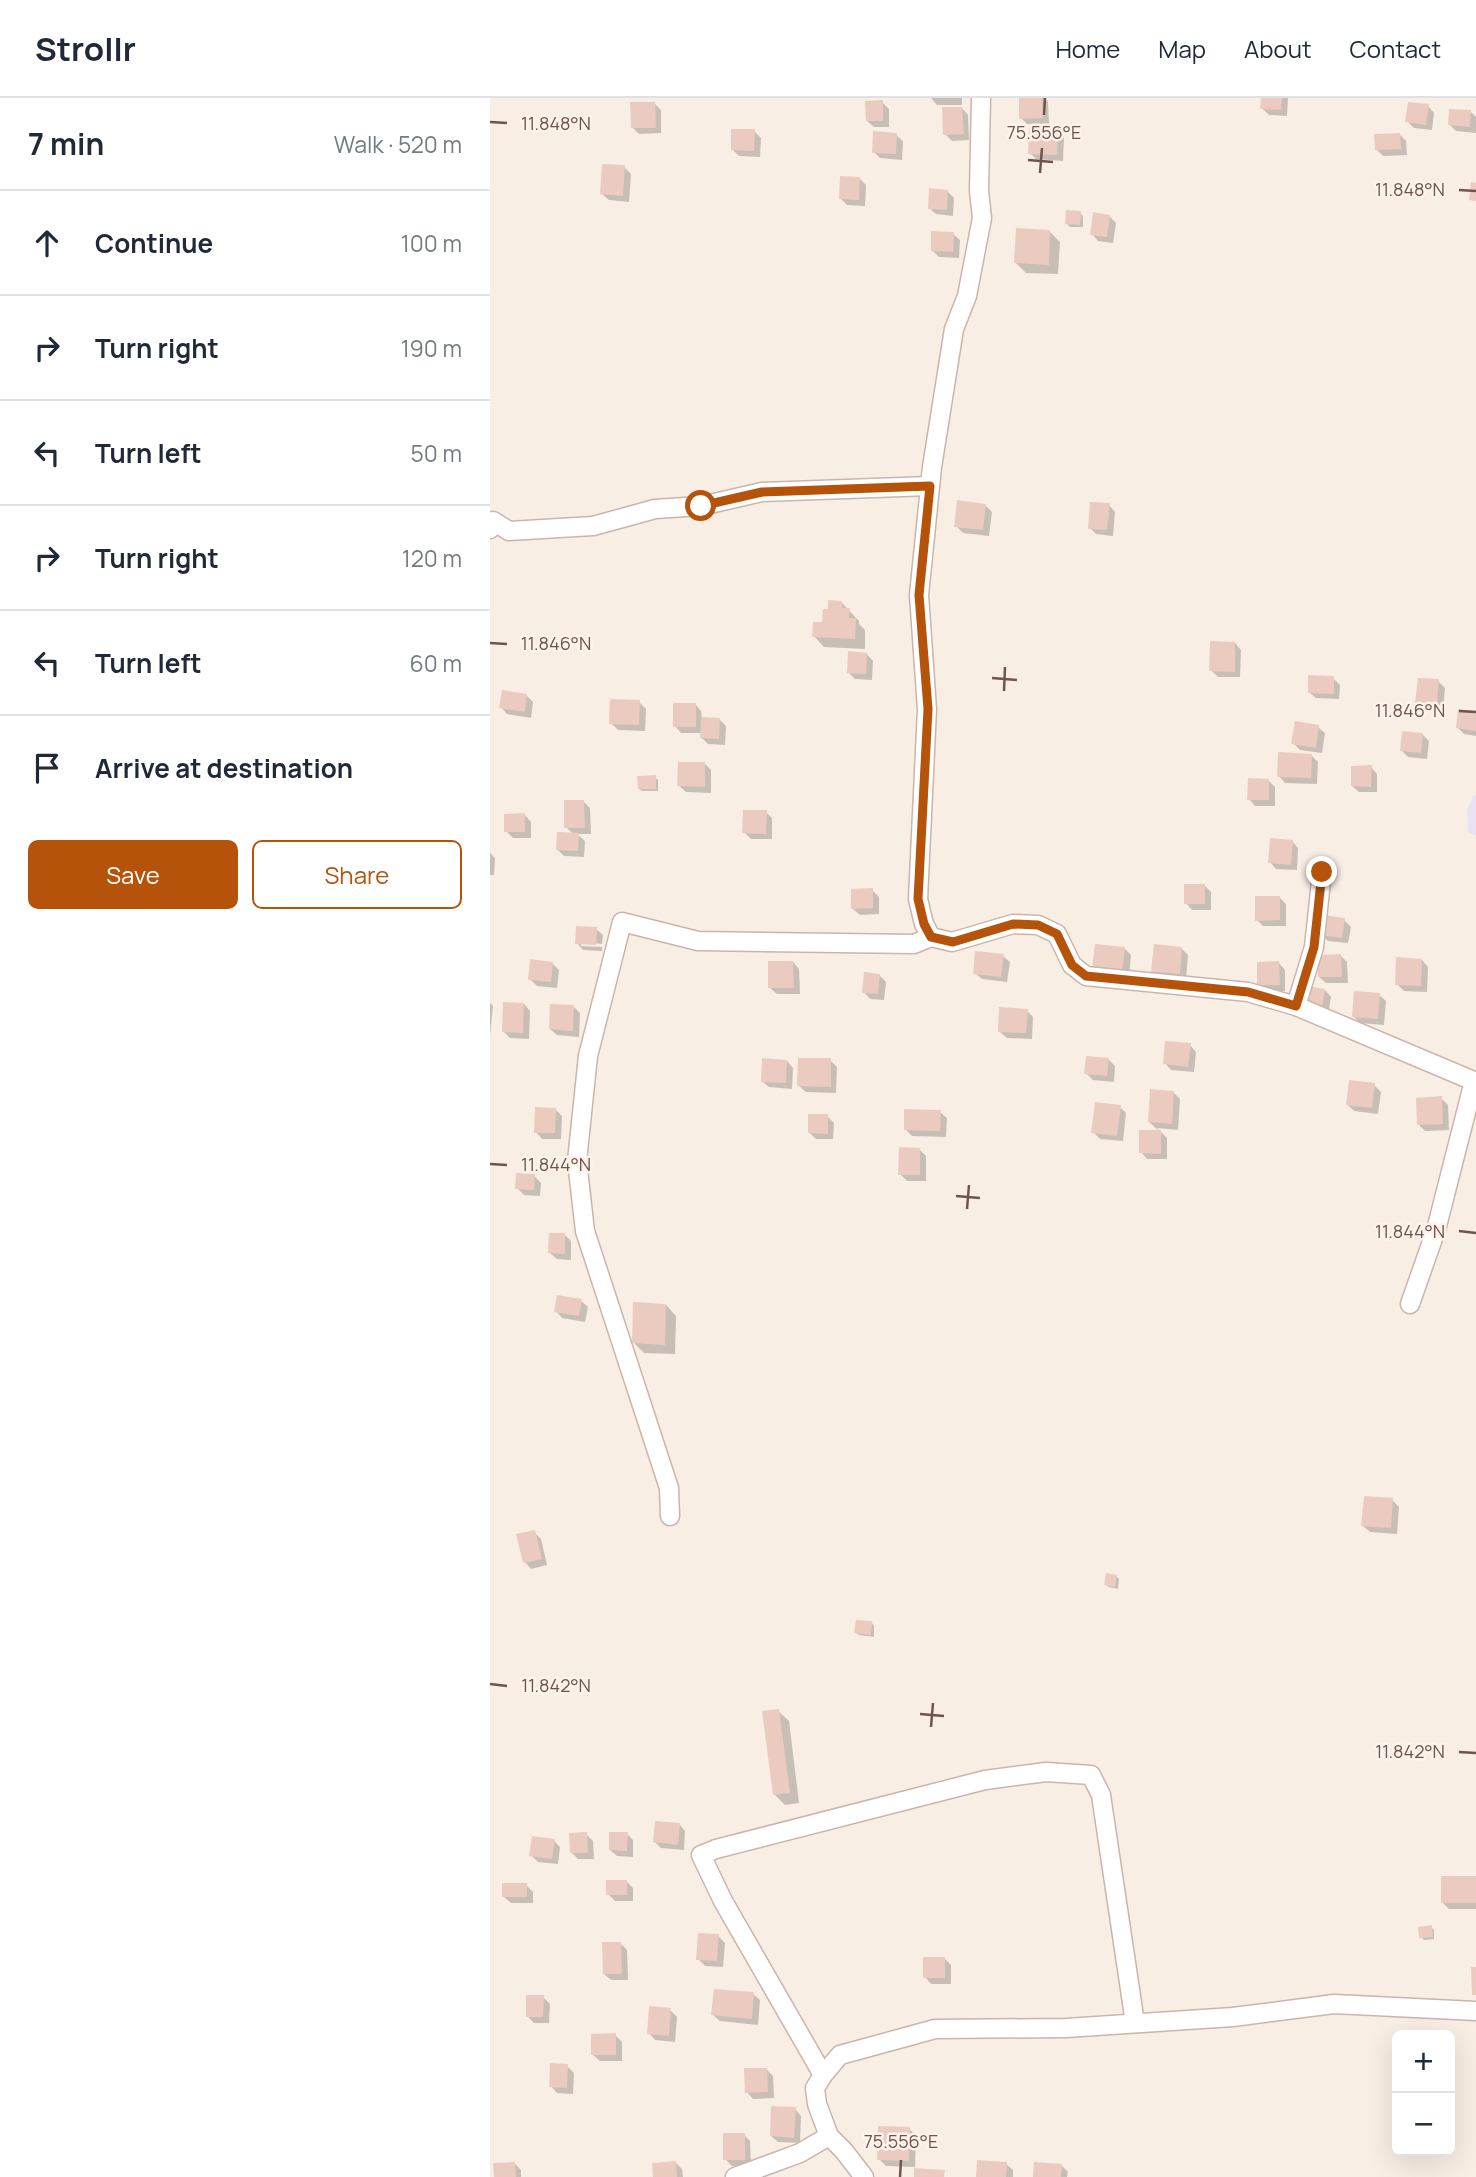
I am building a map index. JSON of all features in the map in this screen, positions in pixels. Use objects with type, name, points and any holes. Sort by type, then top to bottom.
[{"type":"street","points":[[931,937],[924,924],[918,899],[928,709],[919,595],[930,486],[954,329],[967,296],[982,218],[979,191],[981,98]]},
{"type":"street","points":[[490,529],[493,521],[509,531],[593,526],[655,509],[701,506],[762,492],[930,486]]},
{"type":"street","points":[[1296,1006],[1314,947],[1322,872]]},
{"type":"street","points":[[670,1516],[669,1488],[585,1231],[577,1161],[588,1056],[622,922],[698,941],[914,944],[931,937],[953,942],[1013,924],[1038,925],[1057,934],[1072,965],[1086,976],[1248,992],[1296,1006],[1475,1082],[1436,1230],[1410,1304]]},
{"type":"street","points":[[823,2074],[723,1901],[701,1855],[985,1780],[1046,1772],[1091,1775],[1101,1795],[1135,2023]]},
{"type":"street","points":[[864,2177],[829,2136],[817,2104],[815,2088],[840,2055],[935,2029],[1066,2028],[1233,2017],[1334,2004],[1476,2011]]},
{"type":"street","points":[[735,2177],[800,2153],[829,2136]]},
{"type":"shaded area","points":[[1474,795],[1476,836],[1468,832],[1467,810]]},
{"type":"building","points":[[1019,98],[1042,98],[1043,118],[1019,119]]},
{"type":"building","points":[[1261,98],[1282,98],[1281,110],[1260,109]]},
{"type":"building","points":[[883,100],[883,121],[866,121],[865,101]]},
{"type":"building","points":[[630,102],[655,102],[656,128],[631,128]]},
{"type":"building","points":[[1408,102],[1429,104],[1426,125],[1405,122]]},
{"type":"building","points":[[942,107],[962,107],[964,134],[943,135]]},
{"type":"building","points":[[1449,109],[1471,110],[1470,127],[1448,125]]},
{"type":"building","points":[[1029,128],[1058,129],[1057,155],[1028,154]]},
{"type":"building","points":[[731,129],[755,129],[754,151],[731,150]]},
{"type":"building","points":[[873,131],[897,133],[896,154],[872,153]]},
{"type":"building","points":[[1400,133],[1401,149],[1375,150],[1374,134]]},
{"type":"building","points":[[602,164],[625,165],[623,196],[600,194]]},
{"type":"building","points":[[840,176],[860,177],[859,200],[839,199]]},
{"type":"building","points":[[1471,182],[1476,183],[1476,201],[1469,200]]},
{"type":"building","points":[[929,188],[948,190],[947,210],[928,209]]},
{"type":"building","points":[[1066,210],[1081,211],[1080,225],[1065,224]]},
{"type":"building","points":[[1093,212],[1110,215],[1107,237],[1090,235]]},
{"type":"building","points":[[1016,228],[1050,230],[1049,265],[1014,263]]},
{"type":"building","points":[[931,231],[954,232],[953,252],[931,251]]},
{"type":"building","points":[[957,500],[986,504],[983,530],[954,527]]},
{"type":"building","points":[[1090,502],[1110,503],[1107,530],[1088,529]]},
{"type":"building","points":[[828,600],[842,601],[842,608],[850,608],[849,618],[856,618],[855,639],[812,637],[813,622],[822,622],[823,609],[828,609]]},
{"type":"building","points":[[1210,641],[1235,642],[1235,672],[1209,671]]},
{"type":"building","points":[[848,651],[867,653],[866,674],[847,673]]},
{"type":"building","points":[[1308,675],[1334,676],[1334,694],[1308,693]]},
{"type":"building","points":[[1418,678],[1439,679],[1437,705],[1415,703]]},
{"type":"building","points":[[502,690],[527,694],[525,712],[499,708]]},
{"type":"building","points":[[610,699],[640,700],[639,725],[609,724]]},
{"type":"building","points":[[673,703],[696,703],[696,727],[673,727]]},
{"type":"building","points":[[1458,709],[1476,711],[1476,731],[1456,728]]},
{"type":"building","points":[[701,717],[720,718],[719,739],[700,738]]},
{"type":"building","points":[[1295,721],[1319,725],[1316,748],[1291,744]]},
{"type":"building","points":[[1402,731],[1423,733],[1421,753],[1400,751]]},
{"type":"building","points":[[1278,752],[1312,754],[1311,778],[1277,777]]},
{"type":"building","points":[[678,762],[705,762],[705,787],[677,786]]},
{"type":"building","points":[[1372,765],[1371,787],[1351,786],[1351,766]]},
{"type":"building","points":[[656,775],[656,789],[638,789],[637,776]]},
{"type":"building","points":[[1248,778],[1269,779],[1269,800],[1247,800]]},
{"type":"building","points":[[564,800],[584,800],[585,828],[564,828]]},
{"type":"building","points":[[743,810],[767,810],[766,834],[742,833]]},
{"type":"building","points":[[525,813],[525,832],[504,832],[504,814]]},
{"type":"building","points":[[557,832],[579,833],[578,851],[556,850]]},
{"type":"building","points":[[1270,838],[1293,840],[1291,865],[1268,863]]},
{"type":"building","points":[[1184,884],[1205,884],[1205,904],[1184,904]]},
{"type":"building","points":[[873,888],[873,908],[851,909],[851,889]]},
{"type":"building","points":[[1255,896],[1280,896],[1280,920],[1255,921]]},
{"type":"building","points":[[1322,915],[1345,918],[1342,938],[1319,935]]},
{"type":"building","points":[[576,926],[597,927],[596,945],[575,944]]},
{"type":"building","points":[[1095,944],[1125,947],[1122,972],[1092,969]]},
{"type":"building","points":[[1154,944],[1182,947],[1180,974],[1151,972]]},
{"type":"building","points":[[975,951],[1004,954],[1001,977],[973,974]]},
{"type":"building","points":[[1341,954],[1342,977],[1318,977],[1317,955]]},
{"type":"building","points":[[1396,957],[1422,959],[1421,986],[1395,985]]},
{"type":"building","points":[[530,959],[553,962],[551,982],[528,980]]},
{"type":"building","points":[[768,961],[793,961],[794,988],[768,988]]},
{"type":"building","points":[[1279,961],[1280,985],[1257,985],[1257,962]]},
{"type":"building","points":[[864,972],[880,974],[878,994],[862,993]]},
{"type":"building","points":[[1309,986],[1325,989],[1322,1009],[1306,1007]]},
{"type":"building","points":[[1354,991],[1380,993],[1378,1019],[1352,1017]]},
{"type":"building","points":[[503,1002],[524,1003],[523,1033],[502,1032]]},
{"type":"building","points":[[550,1004],[574,1005],[573,1031],[549,1029]]},
{"type":"building","points":[[999,1007],[1028,1009],[1026,1033],[998,1032]]},
{"type":"building","points":[[1165,1041],[1191,1043],[1188,1067],[1163,1064]]},
{"type":"building","points":[[1086,1056],[1109,1058],[1107,1076],[1084,1074]]},
{"type":"building","points":[[762,1058],[787,1060],[786,1083],[761,1082]]},
{"type":"building","points":[[798,1058],[831,1058],[831,1087],[797,1086]]},
{"type":"building","points":[[1349,1080],[1375,1083],[1372,1108],[1346,1105]]},
{"type":"building","points":[[1150,1089],[1174,1091],[1172,1124],[1148,1122]]},
{"type":"building","points":[[1442,1096],[1443,1124],[1417,1125],[1416,1098]]},
{"type":"building","points":[[1095,1102],[1121,1105],[1117,1136],[1091,1133]]},
{"type":"building","points":[[535,1107],[556,1108],[555,1133],[534,1133]]},
{"type":"building","points":[[904,1109],[941,1110],[940,1131],[904,1130]]},
{"type":"building","points":[[808,1114],[828,1114],[828,1134],[808,1133]]},
{"type":"building","points":[[1139,1130],[1161,1130],[1161,1154],[1139,1153]]},
{"type":"building","points":[[899,1147],[920,1148],[920,1175],[898,1175]]},
{"type":"building","points":[[516,1173],[535,1174],[534,1190],[515,1189]]},
{"type":"building","points":[[549,1233],[565,1233],[565,1254],[548,1253]]},
{"type":"building","points":[[557,1295],[582,1299],[579,1316],[554,1312]]},
{"type":"building","points":[[633,1302],[666,1304],[665,1345],[632,1343]]},
{"type":"building","points":[[1364,1496],[1393,1498],[1391,1528],[1361,1526]]},
{"type":"building","points":[[535,1530],[542,1559],[523,1563],[516,1534]]},
{"type":"building","points":[[1106,1573],[1117,1575],[1115,1587],[1104,1585]]},
{"type":"building","points":[[856,1620],[872,1621],[871,1635],[854,1633]]},
{"type":"building","points":[[779,1709],[790,1793],[773,1795],[762,1711]]},
{"type":"building","points":[[655,1821],[680,1823],[678,1845],[653,1842]]},
{"type":"building","points":[[587,1832],[588,1853],[570,1853],[569,1833]]},
{"type":"building","points":[[609,1832],[628,1832],[627,1851],[609,1850]]},
{"type":"building","points":[[532,1836],[555,1839],[552,1859],[529,1856]]},
{"type":"building","points":[[1441,1876],[1476,1876],[1476,1903],[1441,1903]]},
{"type":"building","points":[[606,1880],[627,1880],[627,1895],[606,1895]]},
{"type":"building","points":[[502,1883],[527,1883],[527,1897],[502,1897]]},
{"type":"building","points":[[1432,1925],[1433,1937],[1419,1938],[1418,1927]]},
{"type":"building","points":[[698,1933],[719,1934],[717,1961],[696,1960]]},
{"type":"building","points":[[602,1942],[621,1942],[622,1974],[603,1974]]},
{"type":"building","points":[[923,1957],[945,1957],[945,1978],[923,1978]]},
{"type":"building","points":[[1471,1967],[1476,1967],[1476,1995],[1472,1995]]},
{"type":"building","points":[[714,1989],[754,1992],[752,2019],[711,2015]]},
{"type":"building","points":[[526,1995],[544,1995],[543,2017],[526,2017]]},
{"type":"building","points":[[649,2006],[671,2008],[669,2036],[647,2034]]},
{"type":"building","points":[[616,2033],[616,2055],[591,2055],[591,2034]]},
{"type":"building","points":[[550,2063],[568,2064],[567,2088],[549,2087]]},
{"type":"building","points":[[744,2068],[767,2068],[768,2092],[745,2093]]},
{"type":"building","points":[[771,2106],[796,2107],[794,2138],[770,2136]]},
{"type":"building","points":[[878,2126],[910,2127],[909,2161],[877,2160]]},
{"type":"building","points":[[723,2133],[745,2133],[745,2160],[723,2160]]},
{"type":"building","points":[[977,2160],[1007,2162],[1006,2177],[976,2177]]},
{"type":"building","points":[[676,2161],[677,2177],[653,2177],[652,2163]]},
{"type":"building","points":[[515,2162],[516,2177],[494,2177],[493,2163]]},
{"type":"building","points":[[1034,2162],[1062,2164],[1061,2177],[1033,2177]]},
{"type":"building","points":[[914,2168],[945,2170],[944,2177],[914,2177]]},
{"type":"route","points":[[701,506],[762,492],[930,486],[919,595],[928,709],[918,899],[924,924],[931,937],[953,942],[1013,924],[1038,925],[1057,934],[1072,965],[1086,976],[1248,992],[1296,1006],[1314,947],[1322,872]]}]
